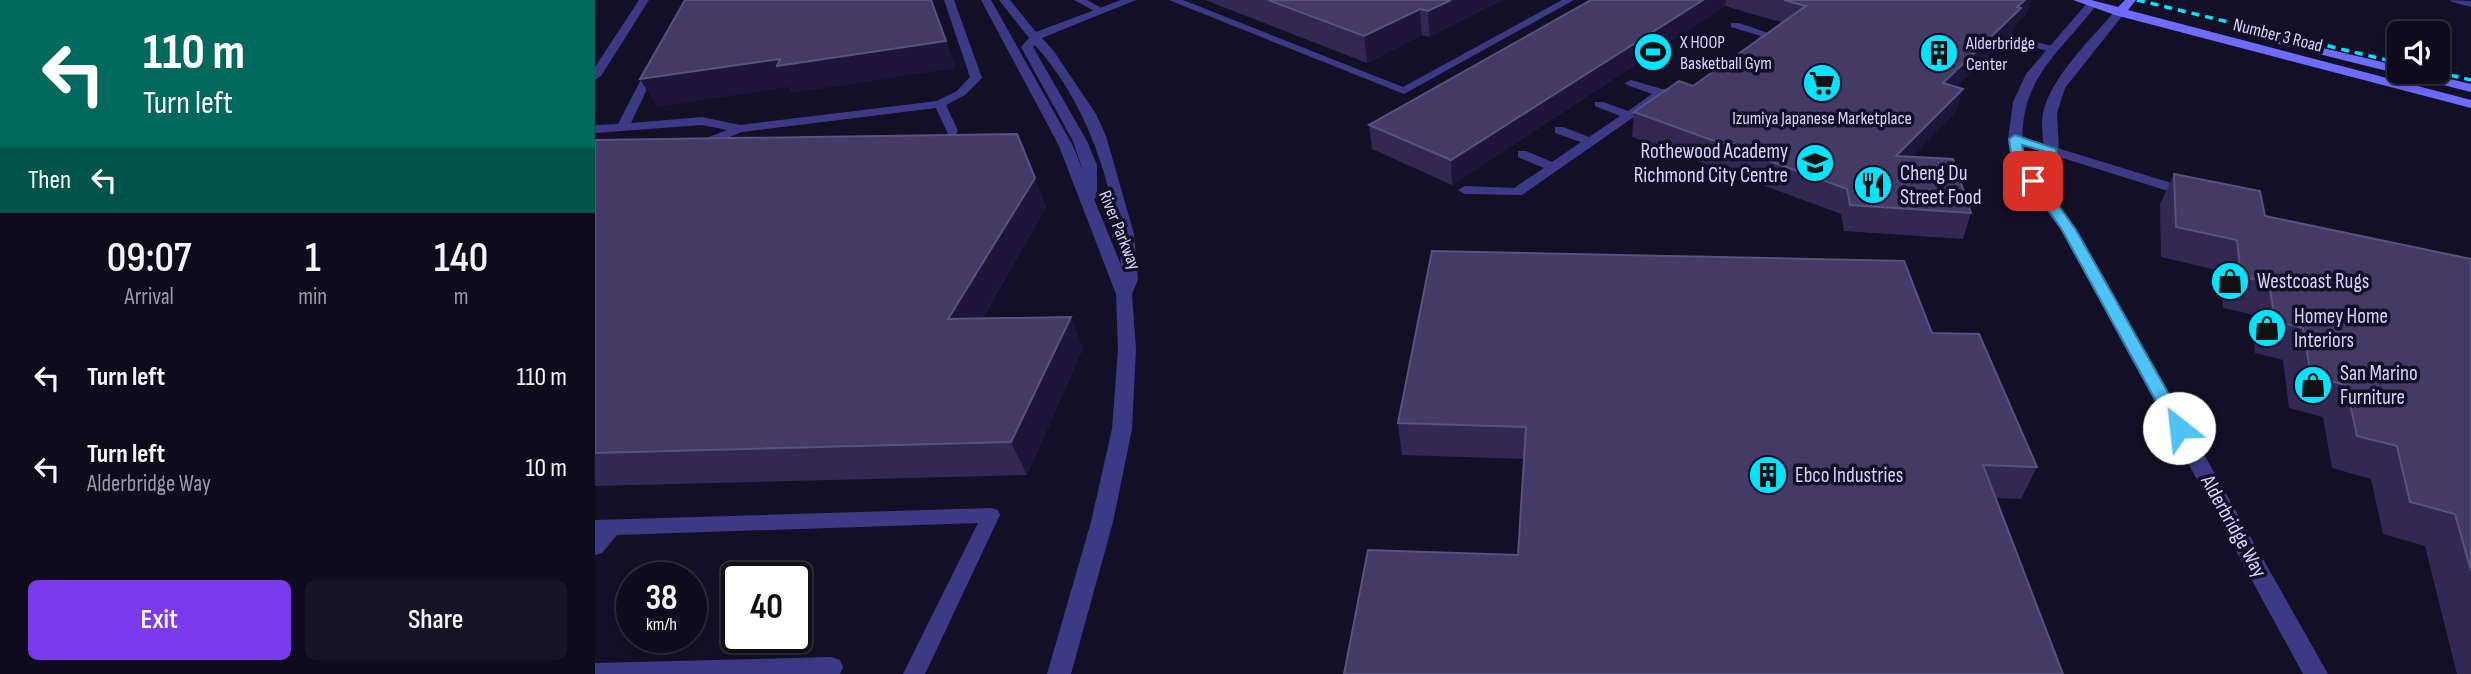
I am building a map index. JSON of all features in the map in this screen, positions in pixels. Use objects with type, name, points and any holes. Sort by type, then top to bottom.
[{"type":"main road","name":"Number 3 Road","points":[[2078,0],[2126,6],[2387,67]]},
{"type":"main road","name":"Number 3 Road","points":[[2112,0],[2471,104]]},
{"type":"main road","points":[[2450,83],[2471,88]]},
{"type":"street","points":[[595,76],[644,0]]},
{"type":"street","name":"River Parkway","points":[[986,0],[1054,122],[1124,294]]},
{"type":"street","name":"River Parkway","points":[[1004,0],[1020,22],[1037,36],[1089,114],[1107,160],[1126,234],[1130,279],[1124,294]]},
{"type":"street","points":[[1091,210],[1090,165],[1080,141],[1027,47],[1037,36],[1100,5],[1131,0]]},
{"type":"street","name":"Alderbridge Way","points":[[2094,2],[2032,74],[2019,102],[2015,139],[2020,167],[2069,230],[2316,674]]},
{"type":"street","points":[[2045,196],[2053,172],[2050,113],[2059,87],[2126,6]]},
{"type":"street","points":[[1059,674],[1102,522],[1122,429],[1126,349],[1124,294]]},
{"type":"lane","points":[[687,148],[740,129],[940,104],[961,93],[975,78],[949,0]]},
{"type":"lane","points":[[1174,0],[1404,91],[1561,1]]},
{"type":"lane","points":[[2455,0],[2471,4]]},
{"type":"lane","points":[[1083,2],[1100,5]]},
{"type":"lane","points":[[1214,16],[1229,9]]},
{"type":"lane","points":[[1735,25],[1769,35],[1741,55]]},
{"type":"lane","points":[[2024,41],[2052,49]]},
{"type":"lane","points":[[1312,55],[1328,47]]},
{"type":"lane","points":[[623,127],[657,57]]},
{"type":"lane","points":[[1631,83],[1661,93],[1691,90]]},
{"type":"lane","points":[[1465,190],[1517,192],[1661,93]]},
{"type":"lane","points":[[940,104],[952,131]]},
{"type":"lane","points":[[1599,104],[1629,115]]},
{"type":"lane","points":[[595,129],[702,121],[740,129]]},
{"type":"lane","points":[[1559,130],[1591,142]]},
{"type":"lane","points":[[2015,139],[2199,196]]},
{"type":"lane","points":[[1522,154],[1554,167]]},
{"type":"lane","points":[[595,547],[603,528],[991,515],[913,674]]},
{"type":"lane","points":[[595,673],[832,667]]},
{"type":"building","points":[[685,0],[931,0],[946,41],[777,66],[780,59],[640,79]]},
{"type":"building","points":[[1268,0],[1451,0],[1428,11],[1420,9],[1364,36]]},
{"type":"building","points":[[1591,0],[1703,0],[1451,160],[1369,125]]},
{"type":"building","points":[[1784,0],[2025,0],[2017,7],[2021,8],[1943,83],[1963,89],[1896,156],[1953,159],[1971,213],[1850,205],[1847,189],[1634,112],[1679,81],[1693,86],[1806,6]]},
{"type":"building","points":[[1017,134],[1035,178],[948,319],[1071,317],[1011,442],[595,453],[595,140]]},
{"type":"building","points":[[2174,174],[2260,191],[2265,216],[2471,259],[2471,571],[2455,514],[2410,502],[2397,446],[2357,436],[2346,385],[2311,376],[2303,328],[2275,321],[2269,283],[2241,276],[2237,240],[2176,227]]},
{"type":"building","name":"Ebco Industries","points":[[1432,251],[1904,261],[1932,333],[1979,334],[2037,467],[1983,465],[2063,674],[1344,674],[1368,550],[1518,555],[1526,427],[1398,423]]},
{"type":"railway","points":[[2137,0],[2387,60]]},
{"type":"railway","points":[[2450,75],[2471,80]]},
{"type":"place","name":"X HOOP Basketball Gym","points":[[1653,52]]},
{"type":"place","name":"Alderbridge Center","points":[[1939,53]]},
{"type":"place","name":"Izumiya Japanese Marketplace","points":[[1822,83]]},
{"type":"place","name":"Rothewood Academy Richmond City Centre","points":[[1815,163]]},
{"type":"place","name":"Cheng Du Street Food","points":[[1873,185]]},
{"type":"place","name":"Westcoast Rugs","points":[[2230,281]]},
{"type":"place","name":"Homey Home Interiors","points":[[2267,328]]},
{"type":"place","name":"San Marino Furniture","points":[[2313,385]]},
{"type":"place","name":"Ebco Industries","points":[[1768,475]]},
{"type":"route","points":[[2033,181],[2020,167],[2015,139],[2050,149],[2053,172],[2045,196],[2069,230],[2179,428]]}]
